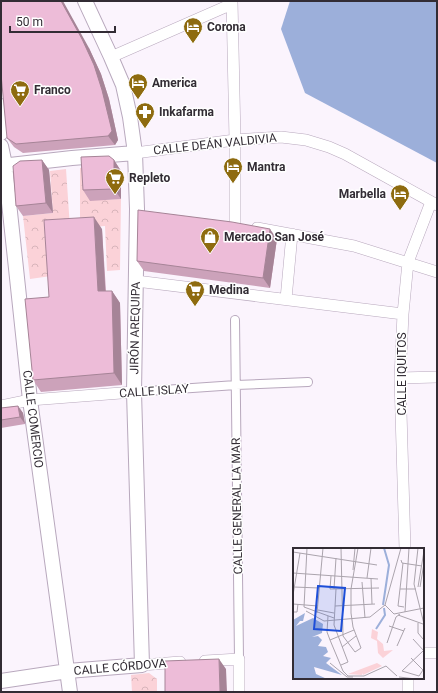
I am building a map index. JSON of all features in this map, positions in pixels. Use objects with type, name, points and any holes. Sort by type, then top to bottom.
[{"type":"street","name":"JIRÓN AREQUIPA","points":[[85,1],[123,85],[130,117],[141,210],[136,281],[134,392],[142,665]]},
{"type":"street","points":[[111,57],[232,2],[235,140],[231,224],[354,246],[437,272]]},
{"type":"street","points":[[1,106],[3,123],[1,133]]},
{"type":"street","name":"CALLE DEÁN VALDIVIA","points":[[3,165],[135,153],[235,140],[281,137],[306,140],[345,154],[434,204]]},
{"type":"street","name":"CALLE COMERCIO","points":[[1,146],[30,400],[70,692]]},
{"type":"street","name":"CALLE IQUITOS","points":[[405,548],[400,378],[403,314],[408,262],[434,204]]},
{"type":"street","points":[[286,299],[292,234]]},
{"type":"street","points":[[136,281],[403,314]]},
{"type":"street","name":"CALLE GENERAL LA MAR","points":[[235,320],[240,692]]},
{"type":"street","points":[[400,378],[437,377]]},
{"type":"street","name":"CALLE ISLAY","points":[[1,406],[30,400],[236,385],[308,382]]},
{"type":"street","points":[[424,653],[437,653]]},
{"type":"street","name":"CALLE CÓRDOVA","points":[[1,681],[68,672],[142,665],[239,659]]},
{"type":"street","points":[[165,663],[165,677]]},
{"type":"street","points":[[408,679],[408,692]]},
{"type":"green space","points":[[88,167],[90,200],[121,199],[120,270],[107,271],[105,226],[80,228],[80,168]]},
{"type":"green space","points":[[66,169],[70,228],[51,276],[30,279],[23,216],[53,213],[50,171]]},
{"type":"green space","points":[[149,673],[157,679],[157,692],[132,692],[131,675]]},
{"type":"water","points":[[290,1],[437,1],[437,163],[305,93],[281,29]]},
{"type":"building","points":[[1,1],[61,1],[82,39],[94,65],[112,131],[108,136],[16,144],[7,138],[1,74]]},
{"type":"building","points":[[109,156],[114,160],[114,189],[83,190],[81,157]]},
{"type":"building","points":[[42,160],[46,203],[16,206],[13,166],[20,161]]},
{"type":"building","name":"Mercado San José","points":[[138,210],[232,222],[270,229],[263,278],[137,261]]},
{"type":"building","points":[[94,217],[98,291],[112,291],[114,373],[33,380],[25,299],[49,297],[44,220]]},
{"type":"building","points":[[18,406],[20,417],[1,420],[1,408]]},
{"type":"building","points":[[219,659],[220,692],[165,692],[165,661]]},
{"type":"place","name":"Corona","points":[[193,44]]},
{"type":"place","name":"America","points":[[138,100]]},
{"type":"place","name":"Franco","points":[[20,107]]},
{"type":"place","name":"Inkafarma","points":[[145,129]]},
{"type":"place","name":"Mantra","points":[[233,184]]},
{"type":"place","name":"Repleto","points":[[115,195]]},
{"type":"place","name":"Marbella","points":[[400,211]]},
{"type":"place","name":"Mercado San José","points":[[210,254]]},
{"type":"place","name":"Medina","points":[[195,307]]}]
